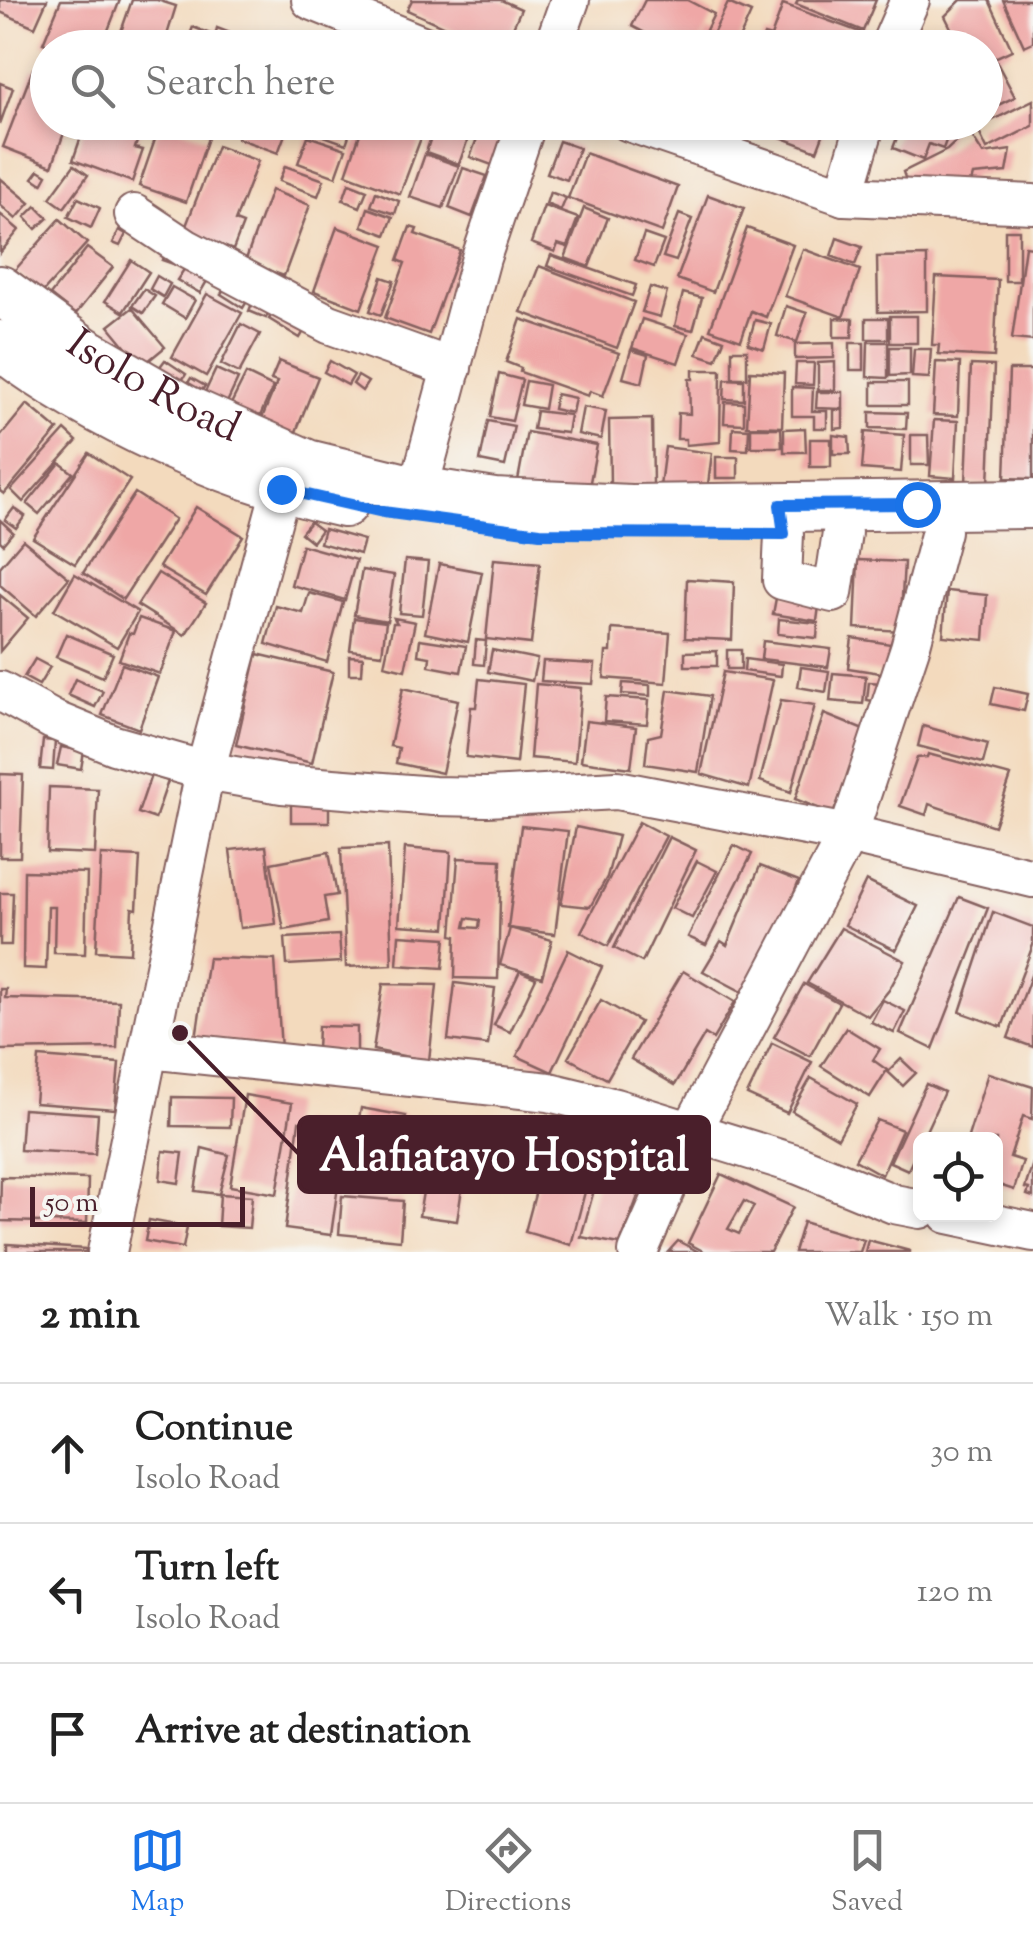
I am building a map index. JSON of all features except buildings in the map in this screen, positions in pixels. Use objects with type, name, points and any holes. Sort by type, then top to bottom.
[{"type":"main road","name":"Isolo Road","points":[[0,290],[82,350],[186,410],[307,464],[494,503],[782,519],[842,533],[1033,534]]},
{"type":"main road","name":"Isolo Road","points":[[0,345],[28,366],[178,448],[281,489],[383,512],[540,533],[1033,504]]},
{"type":"street","points":[[312,0],[385,30]]},
{"type":"street","points":[[559,30],[570,0]]},
{"type":"street","points":[[898,30],[910,0]]},
{"type":"street","points":[[418,490],[481,258],[521,140]]},
{"type":"street","points":[[681,140],[844,196],[1033,204]]},
{"type":"street","points":[[844,196],[861,140]]},
{"type":"street","points":[[134,214],[185,248],[330,324],[452,368]]},
{"type":"street","points":[[107,1252],[205,771],[281,489]]},
{"type":"street","points":[[638,1252],[691,1132],[848,834],[910,648],[941,531]]},
{"type":"street","points":[[0,691],[53,720],[114,746],[205,771],[282,784],[434,796],[487,798],[617,790],[848,834],[1033,878]]},
{"type":"street","points":[[149,1048],[549,1092],[615,1108],[799,1165],[894,1204],[913,1208]]},
{"type":"street","points":[[986,1222],[1033,1232]]},
{"type":"place","name":"Alafiatayo Hospital","points":[[180,1033]]},
{"type":"route","points":[[281,489],[383,512],[540,533],[784,534],[780,505],[917,504]]}]
